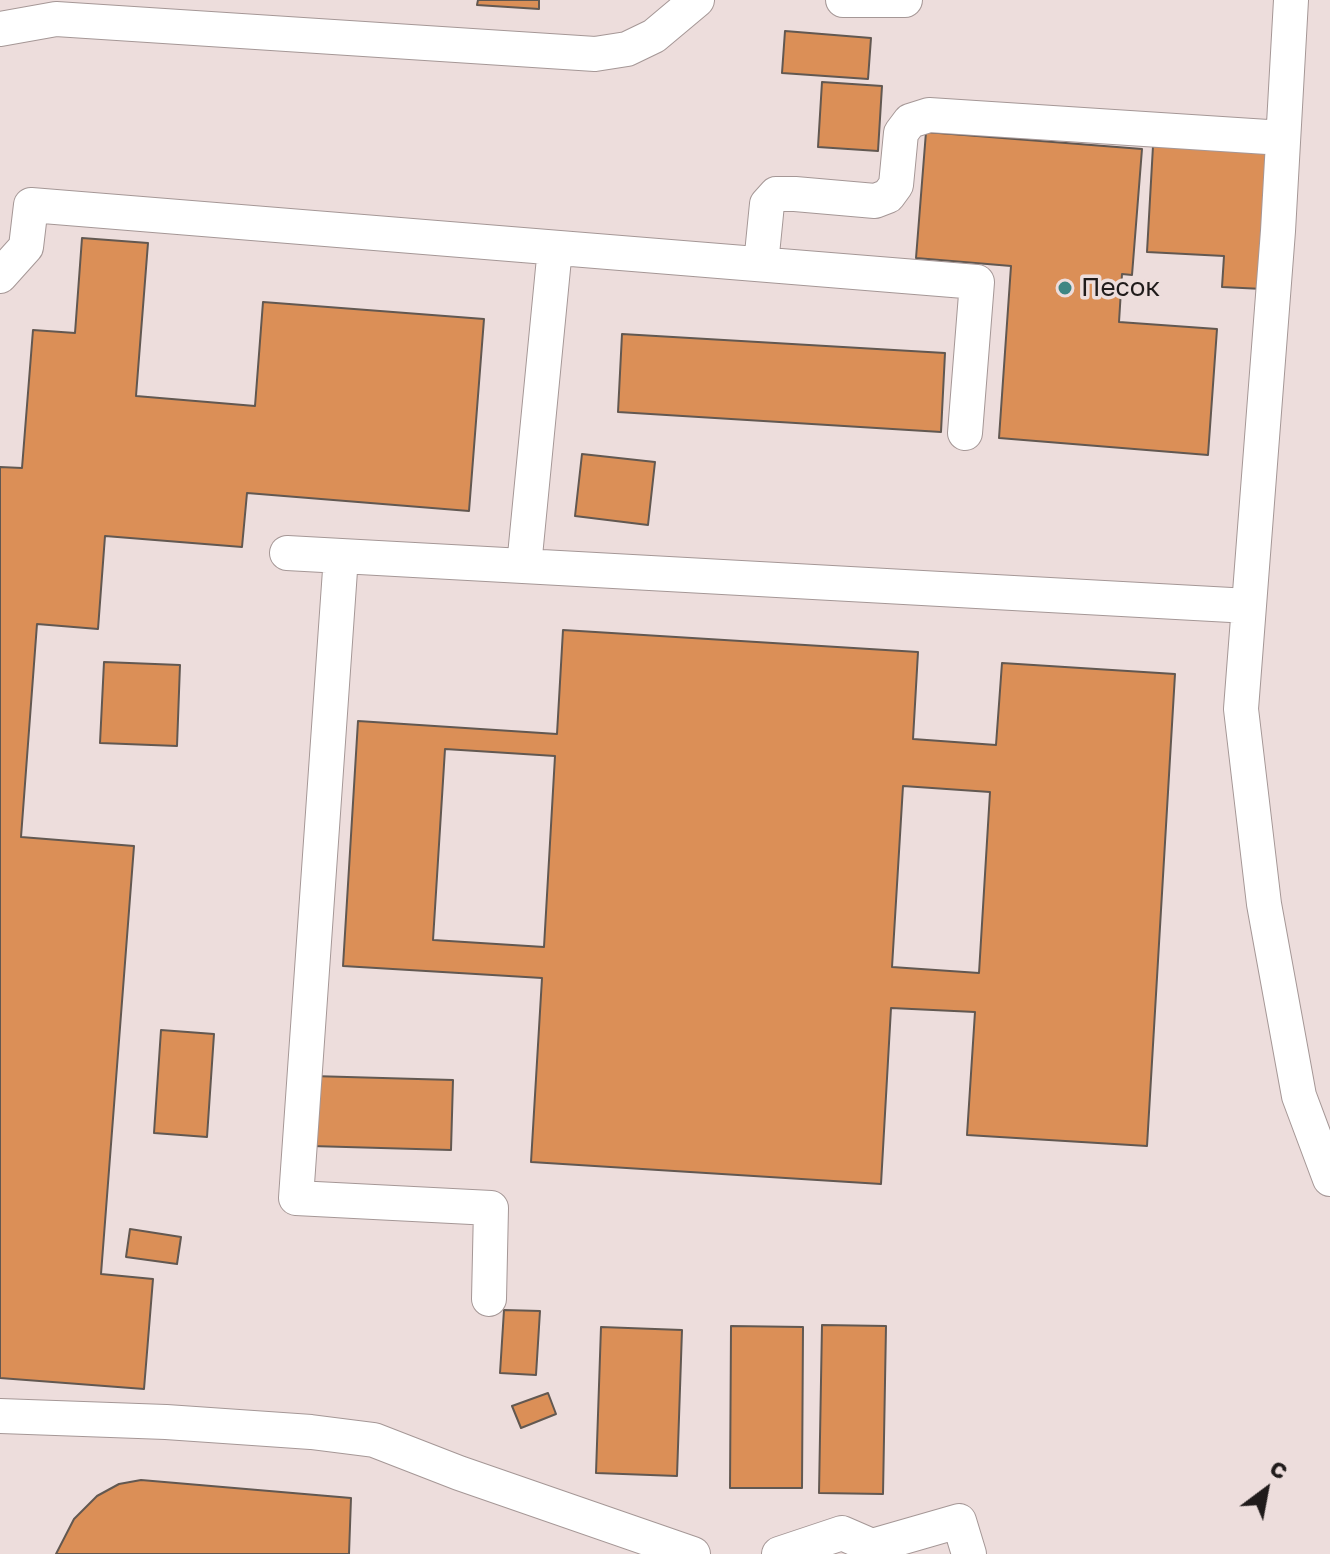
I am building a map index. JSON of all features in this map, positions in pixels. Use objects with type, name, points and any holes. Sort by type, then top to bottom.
[{"type":"lane","points":[[0,29],[56,19],[595,54],[627,49],[654,36],[697,0]]},
{"type":"lane","points":[[843,0],[905,0]]},
{"type":"lane","points":[[1291,0],[1241,709],[1264,904],[1299,1096],[1330,1179]]},
{"type":"lane","points":[[761,264],[767,204],[776,194],[875,201],[888,196],[896,185],[901,133],[910,121],[929,115],[1283,138]]},
{"type":"lane","points":[[0,276],[26,247],[31,205],[977,282],[965,433]]},
{"type":"lane","points":[[524,566],[555,248]]},
{"type":"lane","points":[[287,553],[1249,606]]},
{"type":"lane","points":[[341,556],[296,1198],[491,1208],[489,1299]]},
{"type":"lane","points":[[0,1416],[166,1422],[311,1432],[374,1440],[459,1473],[693,1554]]},
{"type":"lane","points":[[779,1554],[842,1533],[872,1546],[959,1521],[969,1554]]},
{"type":"building","points":[[478,0],[539,0],[539,9],[477,5]]},
{"type":"building","points":[[785,31],[871,38],[868,79],[782,73]]},
{"type":"building","points":[[822,82],[882,86],[878,151],[818,147]]},
{"type":"building","name":"Песок","points":[[926,132],[1142,149],[1132,275],[1122,274],[1119,322],[1217,329],[1208,455],[999,438],[1011,266],[916,258]]},
{"type":"building","points":[[1153,146],[1270,152],[1263,289],[1222,287],[1224,256],[1147,252]]},
{"type":"building","points":[[82,238],[148,243],[136,396],[255,406],[263,302],[484,319],[469,511],[247,493],[242,547],[105,536],[98,629],[37,624],[21,837],[134,846],[101,1274],[153,1279],[144,1389],[0,1378],[0,467],[22,468],[33,330],[75,333]]},
{"type":"building","points":[[622,334],[945,353],[941,432],[618,412]]},
{"type":"building","points":[[582,454],[655,462],[648,525],[575,516]]},
{"type":"building","points":[[563,630],[918,652],[913,739],[996,745],[1002,663],[1175,674],[1147,1146],[967,1135],[975,1012],[891,1008],[881,1184],[531,1162],[542,978],[343,966],[358,721],[557,734]],"holes":[[[445,749],[555,756],[544,947],[433,940]],[[903,786],[990,792],[979,973],[892,967]]]},
{"type":"building","points":[[104,662],[180,665],[177,746],[100,743]]},
{"type":"building","points":[[161,1030],[214,1034],[207,1137],[154,1133]]},
{"type":"building","points":[[312,1076],[453,1080],[451,1150],[311,1146]]},
{"type":"building","points":[[130,1229],[181,1237],[177,1264],[126,1257]]},
{"type":"building","points":[[504,1310],[540,1311],[536,1375],[500,1373]]},
{"type":"building","points":[[822,1325],[886,1326],[883,1494],[819,1493]]},
{"type":"building","points":[[731,1326],[803,1327],[802,1488],[730,1488]]},
{"type":"building","points":[[601,1327],[682,1330],[677,1476],[596,1473]]},
{"type":"building","points":[[548,1393],[556,1414],[521,1428],[512,1406]]},
{"type":"building","points":[[141,1480],[351,1498],[349,1554],[56,1554],[74,1519],[97,1496],[119,1484]]},
{"type":"place","name":"Песок","points":[[1065,288]]}]
